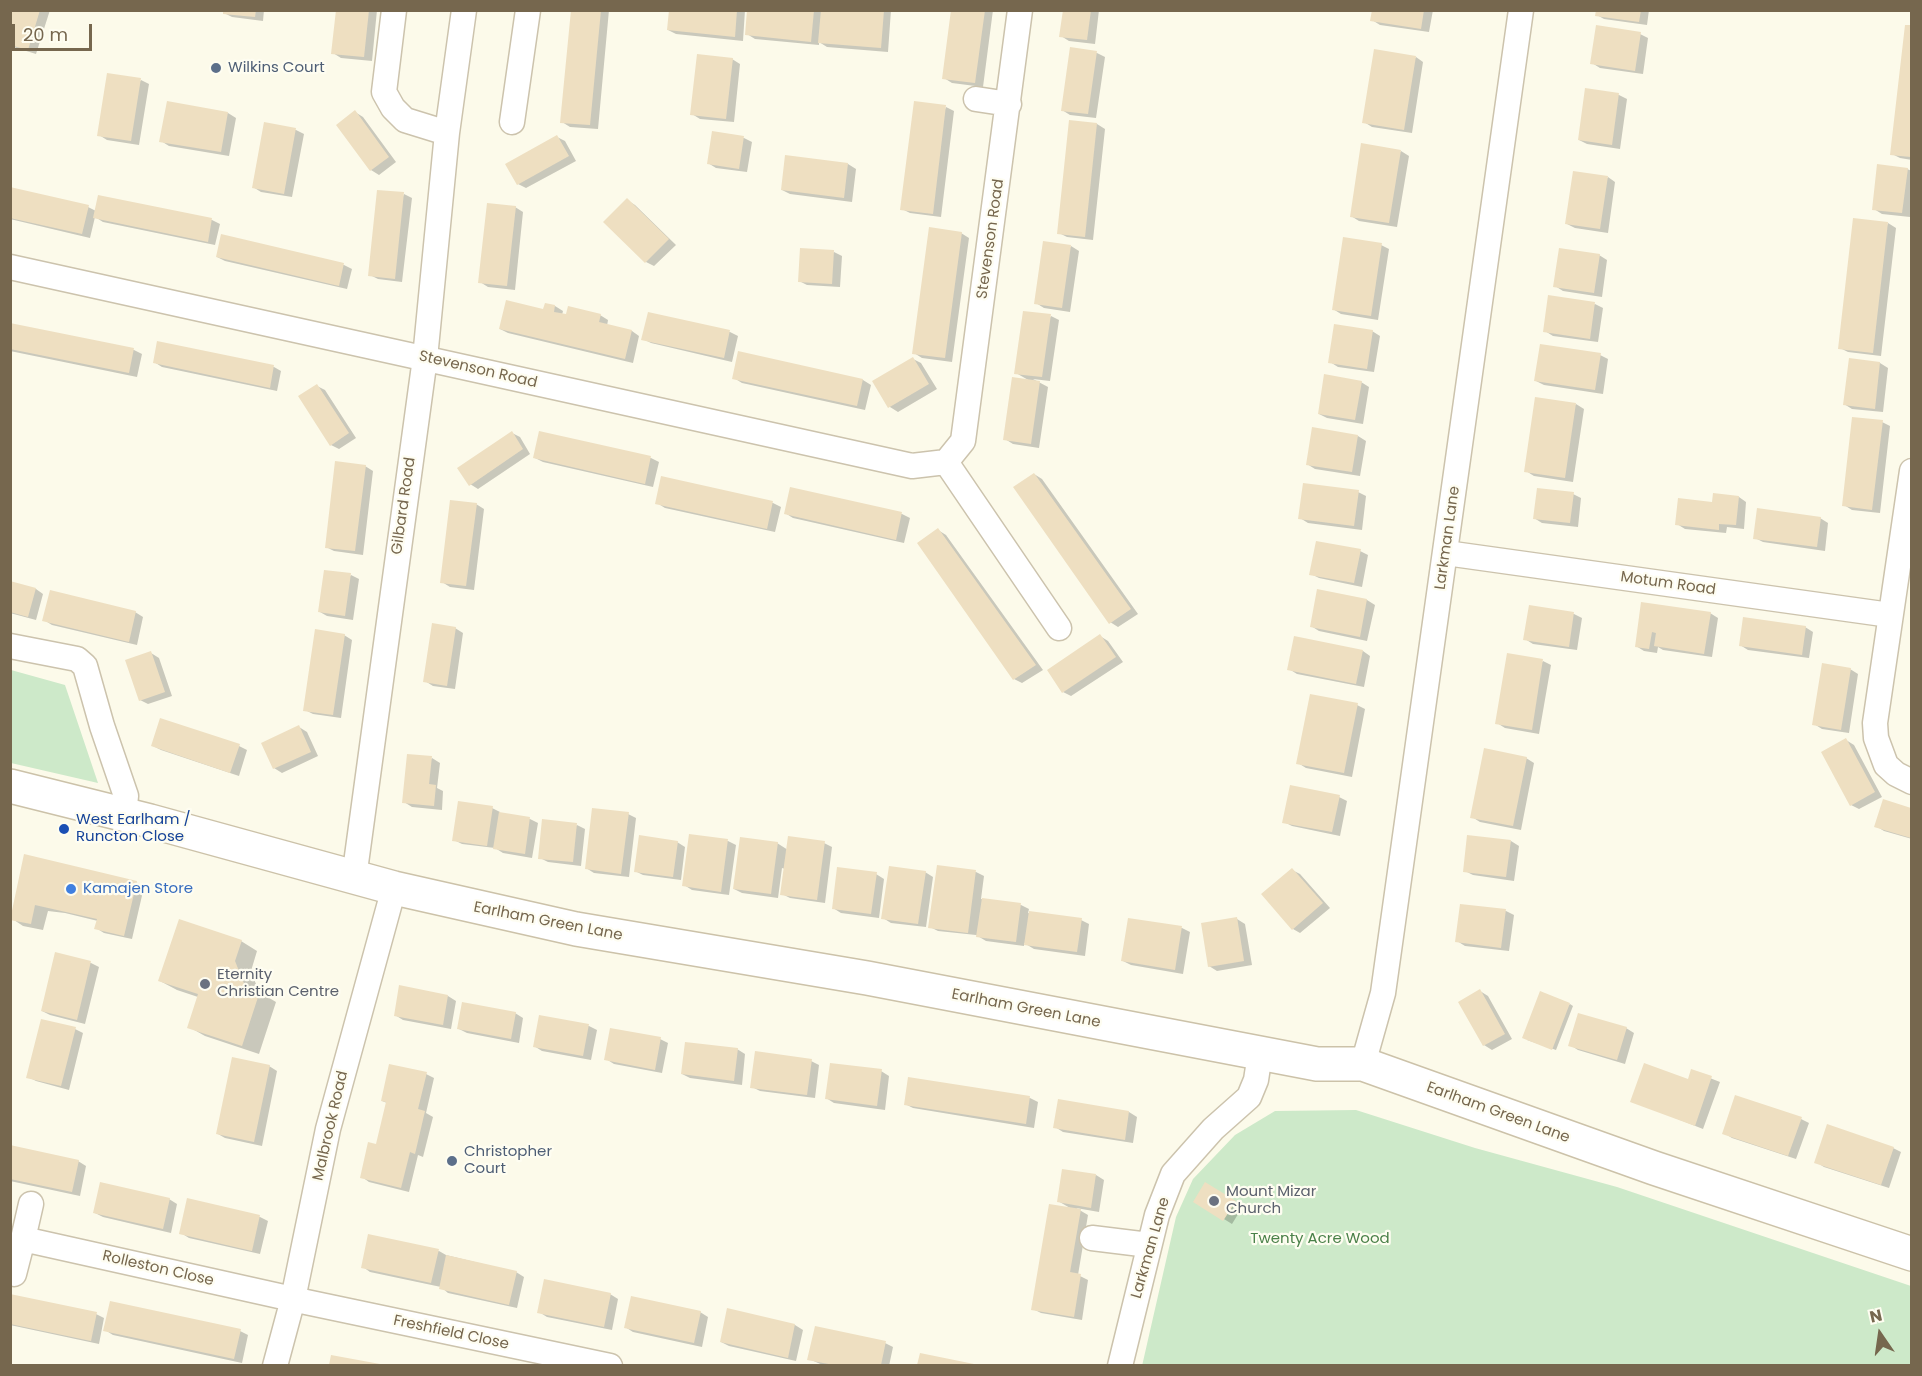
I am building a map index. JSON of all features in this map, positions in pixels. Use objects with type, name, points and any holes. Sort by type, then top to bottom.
[{"type":"street","points":[[394,10],[384,92],[393,108],[405,120],[447,133]]},
{"type":"street","name":"Gilbard Road","points":[[354,878],[424,358],[447,133],[464,10]]},
{"type":"street","points":[[512,122],[528,10]]},
{"type":"street","name":"Stevenson Road","points":[[10,267],[912,466],[946,462],[963,441],[1020,10]]},
{"type":"street","name":"Larkman Lane","points":[[1363,1064],[1383,993],[1521,10]]},
{"type":"street","points":[[976,99],[1009,104]]},
{"type":"street","points":[[946,462],[1059,628]]},
{"type":"street","points":[[1911,471],[1875,723],[1876,738],[1886,765],[1896,774],[1911,782]]},
{"type":"street","name":"Motum Road","points":[[1446,553],[1890,615]]},
{"type":"street","points":[[10,646],[77,659],[86,666],[102,726],[126,796],[124,814]]},
{"type":"street","name":"Earlham Green Lane","points":[[10,786],[124,814],[354,878],[576,930],[867,978],[1317,1064],[1363,1064],[1654,1168],[1911,1254]]},
{"type":"street","name":"Malbrook Road","points":[[275,1365],[293,1299],[328,1129],[394,888]]},
{"type":"street","name":"Larkman Lane","points":[[1120,1365],[1157,1215],[1173,1174],[1213,1129],[1249,1097],[1256,1080],[1260,1054]]},
{"type":"street","points":[[14,1274],[31,1204]]},
{"type":"street","points":[[1092,1238],[1149,1245]]},
{"type":"street","name":"Rolleston Close","points":[[23,1239],[293,1299]]},
{"type":"street","name":"Freshfield Close","points":[[293,1299],[610,1365]]},
{"type":"green space","points":[[11,670],[65,685],[98,783],[11,763]]},
{"type":"green space","name":"Twenty Acre Wood","points":[[1356,1110],[1475,1148],[1617,1187],[1911,1286],[1911,1365],[1142,1366],[1176,1217],[1193,1179],[1235,1135],[1275,1111]]},
{"type":"building","points":[[10,10],[40,10],[28,50],[10,45]]},
{"type":"building","points":[[223,10],[256,10],[255,17],[223,14]]},
{"type":"building","points":[[336,10],[369,10],[364,57],[331,54]]},
{"type":"building","points":[[571,10],[601,10],[590,125],[560,123]]},
{"type":"building","points":[[669,10],[737,10],[735,37],[667,30]]},
{"type":"building","points":[[747,10],[814,10],[811,42],[745,35]]},
{"type":"building","points":[[821,10],[884,10],[881,48],[818,43]]},
{"type":"building","points":[[951,10],[985,10],[975,83],[942,79]]},
{"type":"building","points":[[1063,10],[1091,10],[1087,40],[1059,37]]},
{"type":"building","points":[[1372,10],[1424,10],[1421,29],[1370,21]]},
{"type":"building","points":[[1596,10],[1641,10],[1639,22],[1595,16]]},
{"type":"building","points":[[1596,25],[1641,32],[1635,71],[1590,64]]},
{"type":"building","points":[[1905,25],[1911,25],[1911,157],[1890,155]]},
{"type":"building","points":[[1070,47],[1097,51],[1088,114],[1061,111]]},
{"type":"building","points":[[1374,49],[1416,56],[1404,130],[1362,123]]},
{"type":"building","points":[[697,54],[733,58],[726,119],[690,115]]},
{"type":"building","points":[[107,73],[141,78],[131,141],[97,136]]},
{"type":"building","points":[[1585,88],[1619,93],[1612,145],[1578,140]]},
{"type":"building","points":[[167,101],[228,112],[221,152],[159,142]]},
{"type":"building","points":[[914,101],[946,105],[933,214],[900,210]]},
{"type":"building","points":[[355,110],[389,157],[370,171],[336,125]]},
{"type":"building","points":[[1069,120],[1097,123],[1085,237],[1057,234]]},
{"type":"building","points":[[264,122],[296,128],[284,194],[252,188]]},
{"type":"building","points":[[712,131],[744,136],[739,169],[707,164]]},
{"type":"building","points":[[557,135],[569,156],[517,185],[505,164]]},
{"type":"building","points":[[1361,143],[1401,150],[1389,223],[1350,217]]},
{"type":"building","points":[[785,155],[848,163],[844,198],[781,190]]},
{"type":"building","points":[[1877,164],[1908,168],[1902,213],[1872,210]]},
{"type":"building","points":[[1573,171],[1608,176],[1600,229],[1565,224]]},
{"type":"building","points":[[10,187],[89,205],[82,234],[10,218]]},
{"type":"building","points":[[377,190],[404,192],[395,279],[368,276]]},
{"type":"building","points":[[98,195],[212,218],[208,242],[93,218]]},
{"type":"building","points":[[627,198],[669,239],[645,263],[603,222]]},
{"type":"building","points":[[487,203],[516,206],[507,286],[478,283]]},
{"type":"building","points":[[1853,218],[1888,222],[1873,353],[1838,349]]},
{"type":"building","points":[[929,227],[962,232],[945,358],[912,354]]},
{"type":"building","points":[[221,234],[344,263],[339,286],[216,257]]},
{"type":"building","points":[[1343,237],[1382,243],[1371,316],[1332,310]]},
{"type":"building","points":[[1043,241],[1071,245],[1062,308],[1034,304]]},
{"type":"building","points":[[800,248],[834,250],[832,284],[798,282]]},
{"type":"building","points":[[1559,248],[1600,254],[1594,293],[1553,287]]},
{"type":"building","points":[[1548,295],[1595,302],[1590,339],[1543,332]]},
{"type":"building","points":[[506,300],[543,309],[545,303],[555,305],[554,312],[566,314],[568,306],[601,314],[599,322],[632,330],[625,359],[499,329]]},
{"type":"building","points":[[1023,311],[1051,314],[1042,377],[1014,374]]},
{"type":"building","points":[[648,312],[730,330],[724,358],[641,340]]},
{"type":"building","points":[[10,323],[134,348],[129,373],[10,349]]},
{"type":"building","points":[[1334,324],[1373,330],[1367,369],[1328,363]]},
{"type":"building","points":[[157,341],[274,365],[270,388],[153,363]]},
{"type":"building","points":[[1540,344],[1601,353],[1595,390],[1534,381]]},
{"type":"building","points":[[738,351],[863,379],[857,406],[732,379]]},
{"type":"building","points":[[913,357],[929,384],[888,408],[872,381]]},
{"type":"building","points":[[1849,358],[1880,362],[1875,409],[1843,405]]},
{"type":"building","points":[[1324,374],[1362,381],[1355,420],[1318,414]]},
{"type":"building","points":[[1012,377],[1040,381],[1031,444],[1003,440]]},
{"type":"building","points":[[317,384],[349,433],[330,446],[298,396]]},
{"type":"building","points":[[1535,397],[1576,403],[1565,478],[1524,472]]},
{"type":"building","points":[[1852,417],[1883,420],[1872,510],[1842,506]]},
{"type":"building","points":[[1312,427],[1358,435],[1352,472],[1306,465]]},
{"type":"building","points":[[512,431],[523,449],[469,486],[457,468]]},
{"type":"building","points":[[539,431],[651,456],[645,484],[533,458]]},
{"type":"building","points":[[335,461],[366,465],[355,551],[325,548]]},
{"type":"building","points":[[1034,473],[1131,609],[1109,624],[1013,487]]},
{"type":"building","points":[[661,476],[773,501],[767,529],[655,504]]},
{"type":"building","points":[[1303,483],[1359,490],[1354,526],[1298,519]]},
{"type":"building","points":[[790,487],[902,512],[896,540],[784,514]]},
{"type":"building","points":[[1537,488],[1574,492],[1570,523],[1533,519]]},
{"type":"building","points":[[1713,493],[1739,496],[1736,525],[1719,524],[1719,530],[1675,525],[1678,498],[1712,502]]},
{"type":"building","points":[[450,500],[477,503],[466,586],[440,583]]},
{"type":"building","points":[[1757,508],[1821,517],[1817,547],[1753,539]]},
{"type":"building","points":[[938,528],[1036,665],[1013,680],[917,543]]},
{"type":"building","points":[[1316,541],[1361,549],[1354,583],[1309,575]]},
{"type":"building","points":[[324,570],[351,573],[345,616],[318,612]]},
{"type":"building","points":[[10,581],[36,588],[28,617],[10,612]]},
{"type":"building","points":[[1317,589],[1367,599],[1360,637],[1310,627]]},
{"type":"building","points":[[50,590],[136,611],[129,642],[42,621]]},
{"type":"building","points":[[1641,602],[1711,612],[1704,654],[1654,646],[1656,633],[1652,632],[1649,649],[1635,647]]},
{"type":"building","points":[[1529,605],[1574,612],[1569,647],[1523,640]]},
{"type":"building","points":[[1743,617],[1806,626],[1802,655],[1739,646]]},
{"type":"building","points":[[432,623],[456,627],[447,686],[423,682]]},
{"type":"building","points":[[315,629],[345,634],[333,715],[303,711]]},
{"type":"building","points":[[1100,634],[1116,657],[1062,693],[1047,670]]},
{"type":"building","points":[[1294,636],[1363,650],[1356,684],[1287,670]]},
{"type":"building","points":[[151,651],[165,692],[139,701],[125,660]]},
{"type":"building","points":[[1507,653],[1543,659],[1532,730],[1495,724]]},
{"type":"building","points":[[1822,663],[1851,668],[1841,730],[1812,725]]},
{"type":"building","points":[[1310,694],[1358,703],[1344,773],[1296,764]]},
{"type":"building","points":[[160,718],[240,744],[230,773],[151,746]]},
{"type":"building","points":[[299,725],[311,752],[273,769],[261,743]]},
{"type":"building","points":[[1846,738],[1875,792],[1850,806],[1821,752]]},
{"type":"building","points":[[1484,748],[1527,757],[1513,826],[1470,818]]},
{"type":"building","points":[[407,754],[432,756],[429,784],[436,785],[434,806],[402,803]]},
{"type":"building","points":[[1290,785],[1340,795],[1332,832],[1282,823]]},
{"type":"building","points":[[1883,799],[1911,808],[1911,838],[1874,827]]},
{"type":"building","points":[[458,801],[493,806],[487,846],[452,841]]},
{"type":"building","points":[[592,808],[629,812],[621,874],[585,869]]},
{"type":"building","points":[[499,812],[530,817],[525,854],[493,849]]},
{"type":"building","points":[[542,819],[577,823],[573,862],[538,859]]},
{"type":"building","points":[[689,834],[728,839],[721,892],[682,886]]},
{"type":"building","points":[[639,835],[678,841],[673,877],[634,872]]},
{"type":"building","points":[[1467,835],[1511,840],[1506,877],[1463,872]]},
{"type":"building","points":[[788,836],[825,841],[817,900],[780,895]]},
{"type":"building","points":[[740,837],[778,842],[771,894],[733,889]]},
{"type":"building","points":[[24,854],[137,881],[124,936],[94,929],[97,919],[35,905],[31,924],[10,920]]},
{"type":"building","points":[[937,865],[976,870],[968,933],[928,928]]},
{"type":"building","points":[[889,866],[926,871],[918,924],[881,919]]},
{"type":"building","points":[[837,867],[877,872],[871,914],[832,909]]},
{"type":"building","points":[[1292,868],[1323,903],[1292,930],[1261,894]]},
{"type":"building","points":[[982,898],[1021,903],[1016,942],[976,937]]},
{"type":"building","points":[[1460,904],[1506,909],[1501,948],[1455,942]]},
{"type":"building","points":[[1029,911],[1082,918],[1077,952],[1024,945]]},
{"type":"building","points":[[1237,917],[1244,961],[1208,967],[1201,923]]},
{"type":"building","points":[[1128,918],[1182,926],[1175,970],[1121,961]]},
{"type":"building","name":"Eternity Christian Centre","points":[[179,919],[242,940],[235,961],[245,986],[260,991],[242,1046],[187,1028],[198,994],[158,981]]},
{"type":"building","points":[[55,952],[91,961],[77,1020],[41,1011]]},
{"type":"building","points":[[399,985],[448,995],[443,1025],[394,1016]]},
{"type":"building","points":[[1480,989],[1505,1034],[1483,1046],[1458,1002]]},
{"type":"building","points":[[1540,991],[1570,1003],[1552,1050],[1522,1038]]},
{"type":"building","points":[[462,1002],[516,1012],[511,1039],[457,1029]]},
{"type":"building","points":[[1578,1013],[1627,1027],[1617,1060],[1568,1046]]},
{"type":"building","points":[[539,1015],[589,1024],[583,1056],[533,1047]]},
{"type":"building","points":[[41,1019],[76,1027],[61,1086],[26,1078]]},
{"type":"building","points":[[610,1028],[661,1037],[655,1070],[604,1060]]},
{"type":"building","points":[[685,1042],[738,1048],[734,1081],[681,1074]]},
{"type":"building","points":[[755,1051],[812,1059],[807,1095],[750,1088]]},
{"type":"building","points":[[232,1057],[270,1065],[254,1142],[216,1134]]},
{"type":"building","points":[[830,1063],[882,1069],[877,1106],[825,1099]]},
{"type":"building","points":[[1644,1063],[1688,1079],[1691,1069],[1712,1076],[1695,1126],[1630,1102]]},
{"type":"building","points":[[389,1064],[427,1072],[418,1109],[425,1111],[415,1154],[410,1152],[401,1188],[360,1178],[368,1142],[376,1144],[386,1102],[381,1101]]},
{"type":"building","points":[[908,1077],[1030,1096],[1026,1124],[904,1105]]},
{"type":"building","points":[[1735,1095],[1802,1117],[1788,1156],[1722,1134]]},
{"type":"building","points":[[1058,1099],[1129,1111],[1125,1140],[1053,1128]]},
{"type":"building","points":[[1827,1124],[1894,1147],[1881,1185],[1814,1163]]},
{"type":"building","points":[[10,1145],[79,1160],[72,1192],[10,1179]]},
{"type":"building","points":[[1062,1169],[1096,1174],[1091,1208],[1057,1202]]},
{"type":"building","points":[[100,1182],[170,1198],[163,1229],[93,1213]]},
{"type":"building","name":"Mount Mizar Church","points":[[1205,1182],[1236,1201],[1223,1221],[1193,1202]]},
{"type":"building","points":[[187,1198],[260,1215],[252,1251],[179,1234]]},
{"type":"building","points":[[1049,1204],[1081,1209],[1070,1272],[1081,1274],[1074,1317],[1031,1310]]},
{"type":"building","points":[[368,1234],[439,1249],[431,1283],[361,1268]]},
{"type":"building","points":[[446,1255],[517,1271],[509,1305],[439,1289]]},
{"type":"building","points":[[544,1279],[611,1293],[604,1327],[537,1313]]},
{"type":"building","points":[[10,1294],[97,1312],[91,1341],[10,1324]]},
{"type":"building","points":[[631,1296],[701,1311],[694,1343],[624,1328]]},
{"type":"building","points":[[110,1301],[241,1329],[234,1359],[103,1331]]},
{"type":"building","points":[[727,1308],[795,1324],[788,1358],[720,1342]]},
{"type":"building","points":[[815,1326],[886,1341],[881,1365],[834,1365],[807,1360]]},
{"type":"building","points":[[920,1353],[974,1364],[974,1365],[917,1365]]},
{"type":"building","points":[[331,1355],[380,1364],[380,1365],[329,1365]]},
{"type":"place","name":"Wilkins Court","points":[[216,68]]},
{"type":"place","name":"West Earlham / Runcton Close","points":[[64,829]]},
{"type":"place","name":"Kamajen Store","points":[[71,889]]},
{"type":"place","name":"Eternity Christian Centre","points":[[205,984]]},
{"type":"place","name":"Christopher Court","points":[[452,1161]]},
{"type":"place","name":"Mount Mizar Church","points":[[1214,1201]]}]
